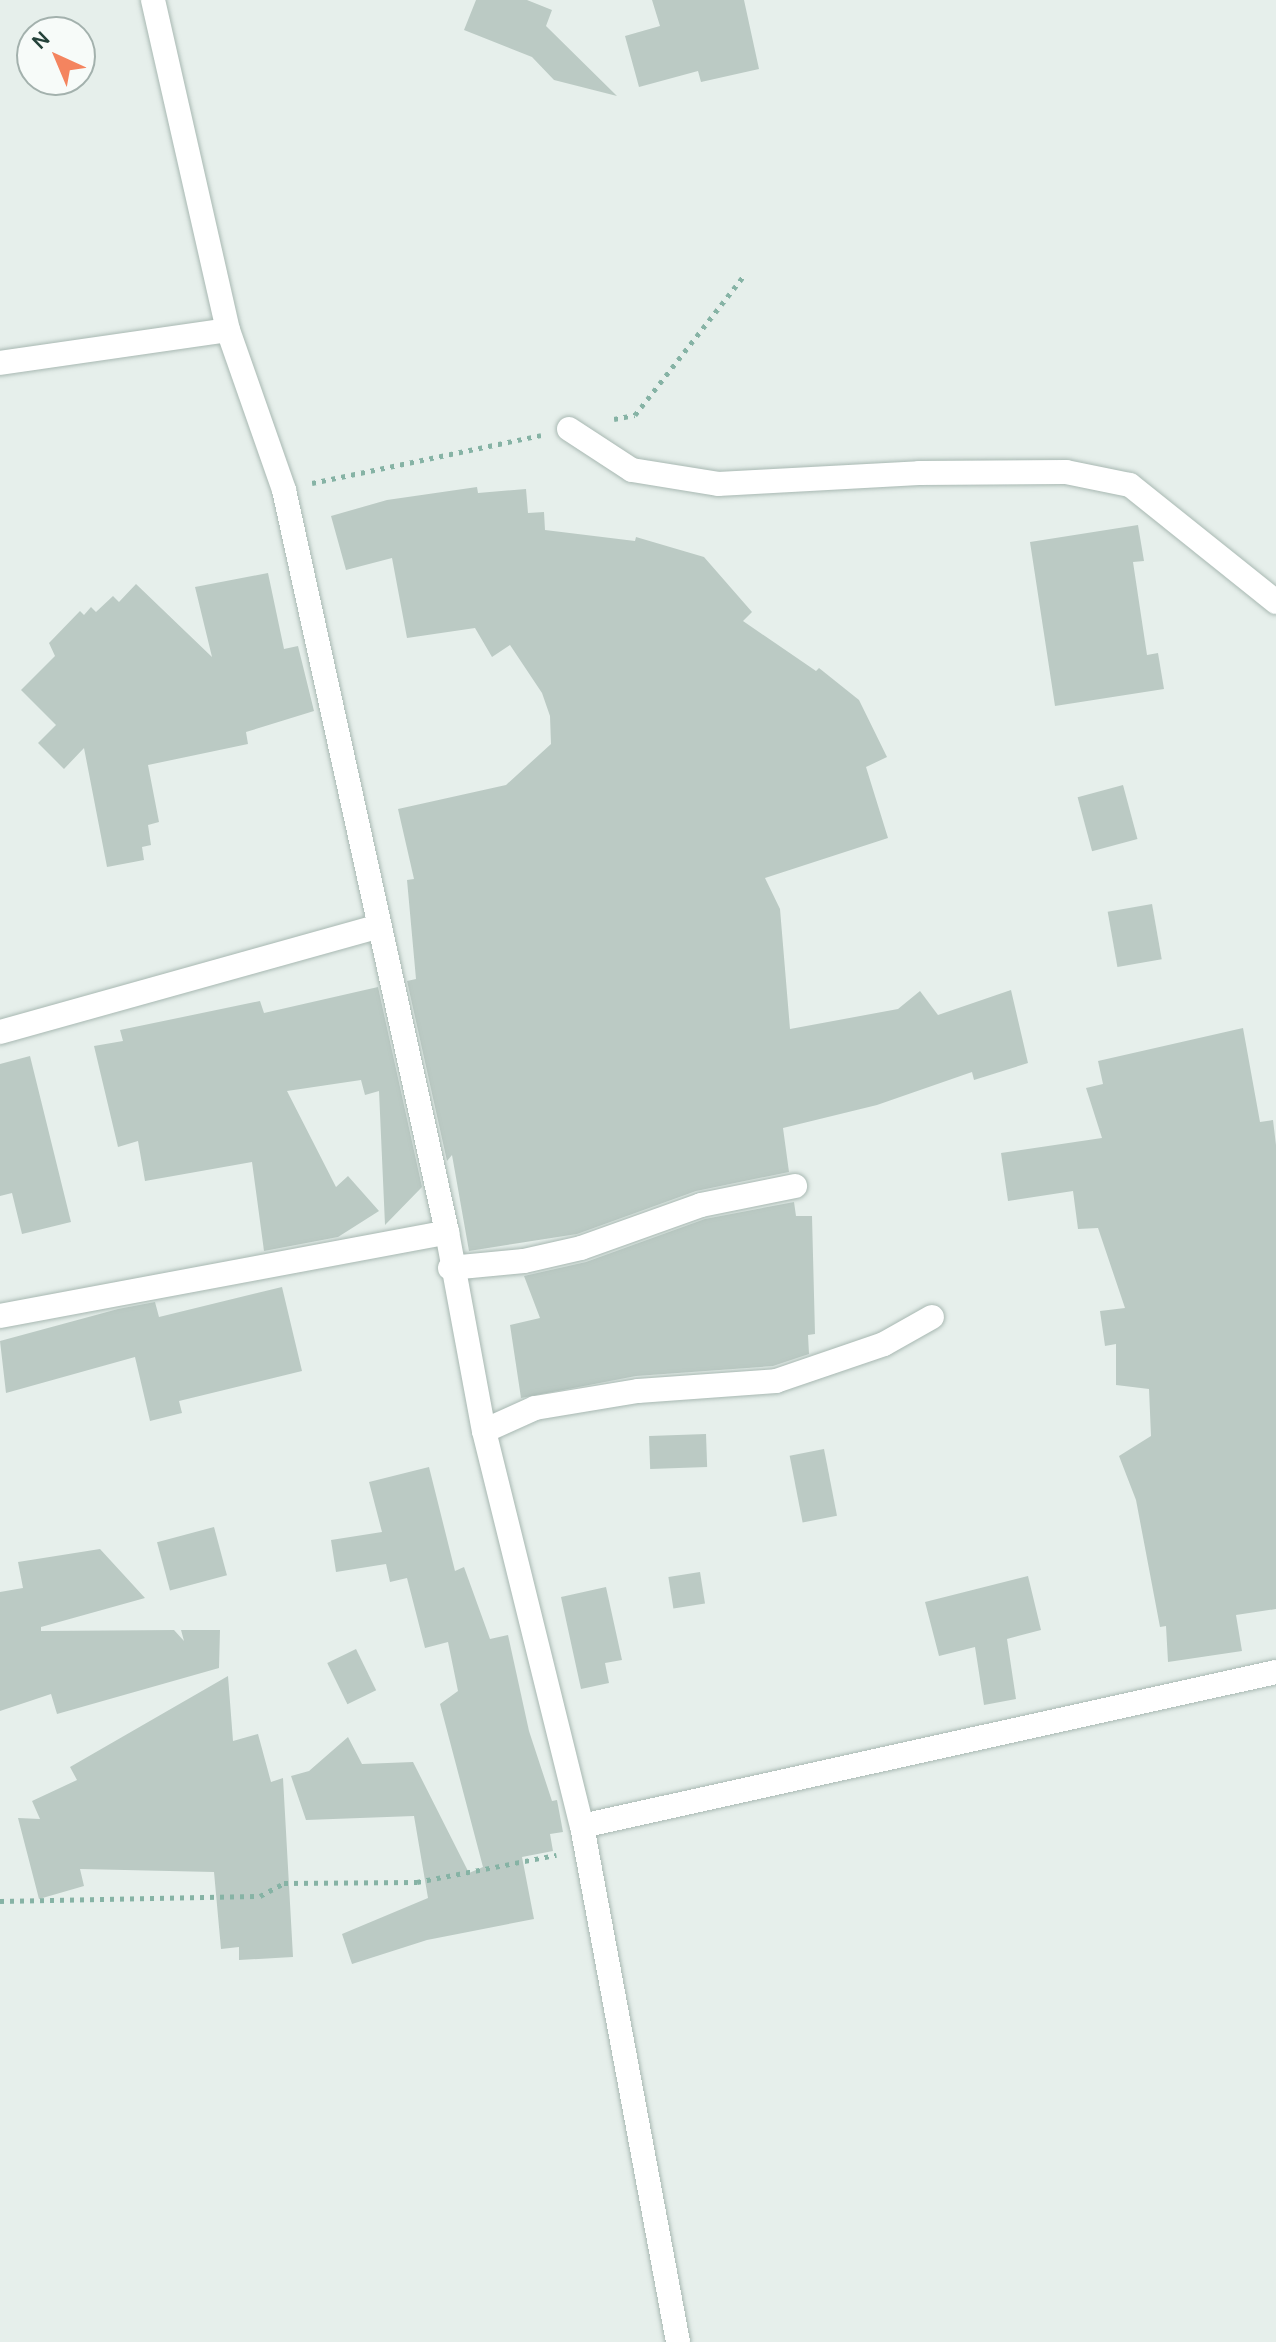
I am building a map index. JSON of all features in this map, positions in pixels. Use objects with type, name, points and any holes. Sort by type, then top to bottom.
[{"type":"street","points":[[153,0],[228,330],[284,490],[447,1232],[450,1268],[484,1431],[582,1826],[678,2342]]},
{"type":"street","points":[[0,363],[228,330]]},
{"type":"street","points":[[569,429],[632,470],[718,484],[919,473],[1066,472],[1130,485],[1276,602]]},
{"type":"street","points":[[0,1032],[379,926]]},
{"type":"street","points":[[450,1268],[524,1261],[581,1248],[701,1205],[795,1186]]},
{"type":"street","points":[[0,1316],[447,1232]]},
{"type":"street","points":[[484,1431],[535,1408],[638,1391],[776,1381],[884,1344],[932,1317]]},
{"type":"street","points":[[582,1826],[1276,1672]]},
{"type":"path","points":[[284,490],[635,415],[743,277]]},
{"type":"path","points":[[0,1901],[260,1896],[284,1883],[417,1882],[563,1854],[582,1826]]},
{"type":"building","points":[[476,0],[527,0],[552,10],[546,26],[617,96],[554,80],[532,57],[464,30]]},
{"type":"building","points":[[652,0],[744,0],[759,69],[701,82],[698,71],[639,87],[625,36],[660,26]]},
{"type":"building","points":[[477,487],[478,493],[526,489],[528,513],[544,512],[545,530],[635,541],[636,537],[704,557],[752,612],[743,621],[816,671],[819,668],[859,700],[887,757],[866,767],[888,838],[765,878],[780,909],[790,1029],[898,1009],[920,991],[938,1015],[1011,990],[1028,1063],[974,1080],[972,1072],[877,1105],[783,1128],[789,1172],[696,1191],[577,1234],[469,1251],[452,1155],[447,1161],[407,981],[416,979],[407,880],[414,879],[398,809],[506,785],[551,744],[550,716],[542,693],[510,645],[492,657],[475,628],[407,638],[392,558],[346,570],[331,516],[387,500]]},
{"type":"building","points":[[1138,525],[1144,561],[1133,562],[1147,655],[1158,653],[1164,689],[1055,706],[1030,542]]},
{"type":"building","points":[[268,573],[284,649],[298,646],[314,711],[246,732],[248,744],[148,765],[159,822],[148,825],[151,845],[142,847],[144,860],[107,867],[84,748],[64,769],[38,743],[56,725],[21,690],[55,656],[49,643],[80,611],[84,615],[91,607],[96,612],[113,596],[119,602],[136,584],[212,657],[195,587]]},
{"type":"building","points":[[1123,785],[1137,839],[1092,851],[1078,797]]},
{"type":"building","points":[[1152,904],[1162,959],[1117,967],[1108,912]]},
{"type":"building","points":[[378,987],[422,1187],[385,1225],[379,1091],[365,1095],[361,1080],[287,1091],[336,1187],[348,1176],[379,1211],[338,1237],[264,1251],[252,1162],[145,1181],[138,1141],[118,1147],[94,1046],[123,1041],[120,1030],[260,1001],[264,1013]]},
{"type":"building","points":[[1243,1028],[1260,1122],[1273,1120],[1276,1145],[1276,1609],[1236,1615],[1242,1651],[1168,1662],[1166,1626],[1160,1627],[1136,1500],[1119,1456],[1151,1436],[1149,1389],[1116,1385],[1116,1344],[1105,1346],[1100,1311],[1125,1308],[1098,1228],[1078,1229],[1073,1191],[1008,1201],[1001,1153],[1102,1138],[1086,1088],[1103,1084],[1098,1061]]},
{"type":"building","points":[[30,1056],[71,1222],[22,1234],[12,1193],[0,1196],[0,1064]]},
{"type":"building","points":[[794,1202],[796,1216],[812,1216],[815,1334],[808,1335],[809,1354],[773,1366],[636,1376],[521,1398],[510,1325],[540,1318],[524,1276],[586,1262],[705,1219]]},
{"type":"building","points":[[282,1287],[302,1371],[179,1401],[182,1413],[150,1421],[135,1357],[6,1393],[0,1341],[118,1309],[155,1302],[159,1317]]},
{"type":"building","points":[[706,1434],[707,1467],[650,1469],[649,1436]]},
{"type":"building","points":[[824,1449],[837,1516],[803,1522],[790,1456]]},
{"type":"building","points":[[429,1467],[455,1571],[464,1567],[490,1639],[508,1635],[529,1731],[552,1801],[557,1800],[563,1832],[550,1834],[553,1851],[522,1857],[534,1919],[427,1940],[352,1964],[342,1934],[428,1898],[414,1816],[306,1820],[291,1776],[309,1771],[348,1737],[362,1764],[413,1762],[469,1873],[483,1867],[440,1704],[458,1691],[448,1642],[425,1648],[407,1578],[390,1582],[386,1564],[336,1572],[331,1540],[382,1532],[369,1482]]},
{"type":"building","points":[[214,1527],[227,1575],[170,1591],[157,1542]]},
{"type":"building","points":[[100,1549],[145,1598],[41,1627],[41,1631],[174,1630],[184,1641],[181,1630],[220,1630],[219,1668],[57,1714],[51,1694],[0,1711],[0,1592],[23,1588],[18,1562]]},
{"type":"building","points":[[700,1572],[705,1604],[673,1609],[668,1577]]},
{"type":"building","points":[[1028,1576],[1041,1630],[1007,1639],[1016,1699],[984,1705],[975,1647],[939,1656],[925,1602]]},
{"type":"building","points":[[606,1587],[622,1660],[605,1663],[609,1683],[581,1689],[561,1597]]},
{"type":"building","points":[[356,1649],[376,1690],[347,1704],[327,1663]]},
{"type":"building","points":[[228,1676],[233,1741],[258,1734],[271,1782],[283,1778],[293,1957],[239,1960],[239,1947],[221,1949],[214,1872],[80,1869],[84,1886],[39,1899],[18,1818],[40,1819],[32,1801],[77,1780],[70,1767]]}]
